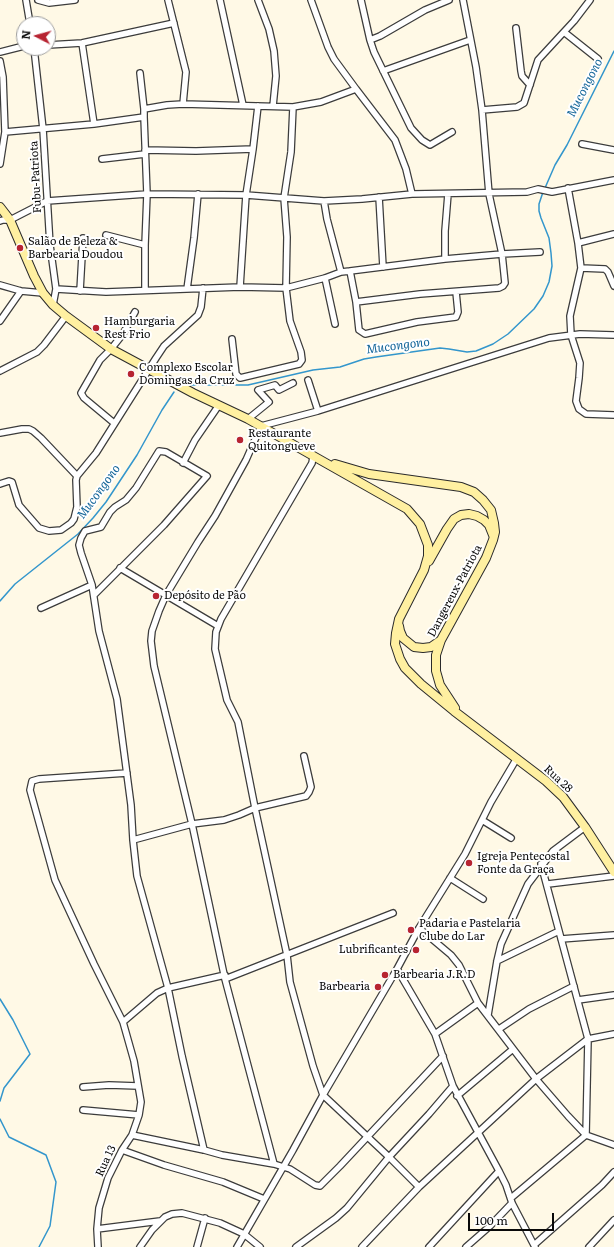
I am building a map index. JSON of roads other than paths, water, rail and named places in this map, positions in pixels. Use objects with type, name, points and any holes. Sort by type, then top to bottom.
[{"type":"street","points":[[26,0],[29,16]]},
{"type":"street","points":[[38,0],[48,4],[75,0]]},
{"type":"street","points":[[168,0],[186,72],[183,104]]},
{"type":"street","points":[[220,0],[243,105]]},
{"type":"street","points":[[260,0],[274,51],[276,76],[273,106]]},
{"type":"street","points":[[311,0],[328,47],[334,59],[395,140],[406,169],[412,194]]},
{"type":"street","points":[[361,0],[374,52],[411,128],[422,140],[430,145],[452,132]]},
{"type":"street","points":[[370,40],[380,36],[418,13],[449,0]]},
{"type":"street","points":[[356,302],[420,294],[499,288],[505,283],[502,254],[489,194],[482,110],[476,67],[463,0]]},
{"type":"street","points":[[482,110],[517,107],[522,105],[526,100],[538,60],[564,32],[590,0]]},
{"type":"street","points":[[56,44],[82,43],[174,23]]},
{"type":"street","points":[[516,28],[522,76],[530,85]]},
{"type":"street","points":[[564,32],[598,58]]},
{"type":"street","points":[[383,71],[470,40]]},
{"type":"street","points":[[82,43],[94,124]]},
{"type":"street","points":[[0,52],[16,48]]},
{"type":"street","name":"Fubu-Patriota","points":[[35,56],[43,129],[50,246],[56,289],[53,306]]},
{"type":"street","points":[[0,61],[3,77],[5,132],[0,164]]},
{"type":"street","points":[[140,72],[144,109],[147,194],[144,245],[145,290]]},
{"type":"street","points":[[144,109],[183,104],[293,107],[321,102],[356,89]]},
{"type":"street","points":[[240,286],[246,195],[258,106]]},
{"type":"street","points":[[232,339],[236,374],[240,378],[299,364],[302,360],[301,352],[290,321],[286,288],[287,237],[284,198],[291,152],[293,107]]},
{"type":"street","points":[[5,132],[94,124],[144,117]]},
{"type":"street","points":[[582,144],[614,150]]},
{"type":"street","points":[[102,159],[145,152],[253,150]]},
{"type":"street","points":[[0,221],[10,220],[47,201],[147,194],[246,195],[324,201],[412,194],[489,194],[527,192],[538,189],[552,192],[614,180]]},
{"type":"street","points":[[568,188],[581,268],[570,316],[571,335],[580,363],[576,405],[581,412],[586,414],[614,415]]},
{"type":"street","points":[[187,289],[198,194]]},
{"type":"street","points":[[446,259],[445,231],[448,194]]},
{"type":"street","points":[[379,197],[383,267]]},
{"type":"street","points":[[324,201],[327,219],[341,272]]},
{"type":"street","points":[[0,207],[10,220],[34,276],[43,293],[53,306],[111,349],[193,393],[261,426],[346,476],[407,509],[420,524],[428,545],[428,556],[424,570]]},
{"type":"street","points":[[578,243],[614,234]]},
{"type":"street","points":[[106,235],[144,245]]},
{"type":"street","points":[[80,291],[83,238]]},
{"type":"street","points":[[56,289],[124,292],[240,286],[286,288],[325,278],[341,272],[446,259],[540,252]]},
{"type":"street","points":[[581,268],[605,269],[608,272],[614,286]]},
{"type":"street","points":[[350,271],[356,302],[359,330],[365,334],[417,322],[456,317],[458,312],[456,292]]},
{"type":"street","points":[[325,278],[335,324]]},
{"type":"street","points":[[0,285],[21,291],[43,293]]},
{"type":"street","points":[[0,484],[9,481],[12,482],[19,505],[39,528],[61,530],[71,523],[74,519],[77,507],[77,476],[96,454],[114,423],[164,346],[198,315],[201,307],[203,288]]},
{"type":"street","points":[[0,321],[21,291]]},
{"type":"street","points":[[114,423],[84,398],[81,393],[100,360],[123,334],[135,312]]},
{"type":"street","points":[[0,371],[37,352],[66,316]]},
{"type":"street","points":[[261,426],[318,412],[549,338],[580,334],[614,335]]},
{"type":"street","points":[[308,380],[318,412]]},
{"type":"street","points":[[248,419],[269,402],[258,390],[275,385],[279,390],[293,383]]},
{"type":"street","points":[[183,463],[195,440],[219,405]]},
{"type":"street","points":[[261,426],[246,460],[215,516],[166,595],[152,631],[152,650],[154,666],[192,824],[225,977],[274,1164]]},
{"type":"street","points":[[0,433],[22,429],[29,429],[33,431],[77,476]]},
{"type":"street","points":[[94,595],[164,525],[207,476],[166,452],[158,452],[126,500],[110,512],[101,527],[89,529],[83,534],[80,541],[80,553],[92,585],[99,631],[117,699],[132,805],[132,840],[137,876],[168,988],[204,1150]]},
{"type":"street","points":[[312,455],[312,464],[218,626],[215,649],[227,700],[238,722],[287,955],[286,960],[292,988],[313,1066],[323,1095],[419,1187]]},
{"type":"street","name":"Dangereux-Patriota","points":[[312,455],[341,467],[369,474],[461,488],[474,492],[491,510],[495,527],[493,540],[486,558],[441,640],[436,655],[436,671],[440,685],[452,704],[467,720]]},
{"type":"street","points":[[467,720],[421,684],[405,668],[395,644],[396,633],[399,619],[446,529],[454,519],[461,515],[469,514],[477,516],[489,525],[492,531],[493,540]]},
{"type":"street","points":[[120,568],[218,626]]},
{"type":"street","points":[[41,608],[92,585]]},
{"type":"street","points":[[399,619],[400,631],[403,638],[411,645],[418,648],[427,648],[434,646],[441,640]]},
{"type":"street","name":"Rua 28","points":[[467,720],[546,781],[562,797],[585,827],[614,872]]},
{"type":"street","points":[[132,840],[192,824],[224,820],[255,808],[306,796],[310,787],[304,756]]},
{"type":"street","points":[[237,1247],[323,1095],[397,969],[419,928],[466,854],[502,782],[517,758]]},
{"type":"street","name":"Rua 13","points":[[98,1247],[97,1229],[99,1208],[108,1178],[122,1150],[132,1135],[139,1115],[141,1102],[134,1061],[124,1022],[68,911],[55,880],[30,790],[32,781],[39,779],[127,773]]},
{"type":"street","points":[[482,820],[511,838]]},
{"type":"street","points":[[488,1015],[501,944],[528,884],[553,851],[585,827]]},
{"type":"street","points":[[466,1247],[490,1226],[512,1200],[586,1135],[588,1039],[542,864]]},
{"type":"street","points":[[548,884],[614,876]]},
{"type":"street","points":[[450,878],[483,899]]},
{"type":"street","points":[[124,1022],[157,993],[168,988],[225,977],[287,955],[393,913]]},
{"type":"street","points":[[419,928],[451,955],[459,965],[478,1003],[536,1079],[568,1116],[586,1135],[614,1145]]},
{"type":"street","points":[[497,961],[559,931]]},
{"type":"street","points":[[561,939],[614,935]]},
{"type":"street","points":[[397,969],[435,1034],[457,1096],[499,1171],[534,1246],[602,1185],[614,1172]]},
{"type":"street","points":[[499,1029],[535,1006],[574,986]]},
{"type":"street","points":[[578,1000],[614,995]]},
{"type":"street","points":[[435,1034],[478,1003]]},
{"type":"street","points":[[362,1247],[419,1187],[536,1079],[588,1039],[614,1034]]},
{"type":"street","points":[[457,1096],[513,1049]]},
{"type":"street","points":[[132,1135],[222,1155],[283,1166],[315,1185],[320,1186],[443,1056]]},
{"type":"street","points":[[83,1087],[109,1085],[138,1086]]},
{"type":"street","points":[[296,1247],[336,1218],[347,1208],[389,1157],[430,1114],[453,1086]]},
{"type":"street","points":[[83,1110],[139,1115]]},
{"type":"street","points":[[122,1150],[164,1165],[223,1182],[264,1199]]},
{"type":"street","points":[[429,1247],[499,1171]]},
{"type":"street","points":[[140,1247],[160,1222],[166,1217],[172,1214],[182,1213],[220,1223],[244,1234],[260,1247]]},
{"type":"street","points":[[197,1247],[205,1218]]},
{"type":"street","points":[[589,1247],[614,1220]]},
{"type":"street","points":[[97,1229],[160,1222]]},
{"type":"waterway","name":"Mucongono","points":[[545,188],[555,165],[567,145],[614,51]]},
{"type":"waterway","name":"Mucongono","points":[[189,385],[248,385],[313,370],[340,367],[364,359],[440,348],[467,352],[476,351],[493,344],[508,334],[534,309],[543,296],[549,282],[552,266],[549,238],[539,211],[539,204],[543,192]]},
{"type":"waterway","name":"Mucongono","points":[[0,601],[15,584],[78,534],[93,518],[106,502],[137,455],[162,410],[174,392]]},
{"type":"waterway","points":[[0,999],[13,1020],[30,1054],[4,1088],[0,1101]]},
{"type":"waterway","points":[[0,1119],[9,1137],[46,1155],[56,1182],[50,1226],[39,1247]]},
{"type":"place","name":"Salão de Beleza & Barbearia Doudou","points":[[20,248]]},
{"type":"place","name":"Hamburgaria Rest Frio","points":[[96,328]]},
{"type":"place","name":"Complexo Escolar Domingas da Cruz","points":[[131,374]]},
{"type":"place","name":"Restaurante Quitongueve","points":[[240,440]]},
{"type":"place","name":"Depósito de Pão","points":[[156,596]]},
{"type":"place","name":"Igreja Pentecostal Fonte da Graça","points":[[469,863]]},
{"type":"place","name":"Padaria e Pastelaria Clube do Lar","points":[[411,930]]},
{"type":"place","name":"Lubrificantes","points":[[416,950]]},
{"type":"place","name":"Barbearia J.R.D","points":[[385,975]]},
{"type":"place","name":"Barbearia","points":[[378,987]]}]
